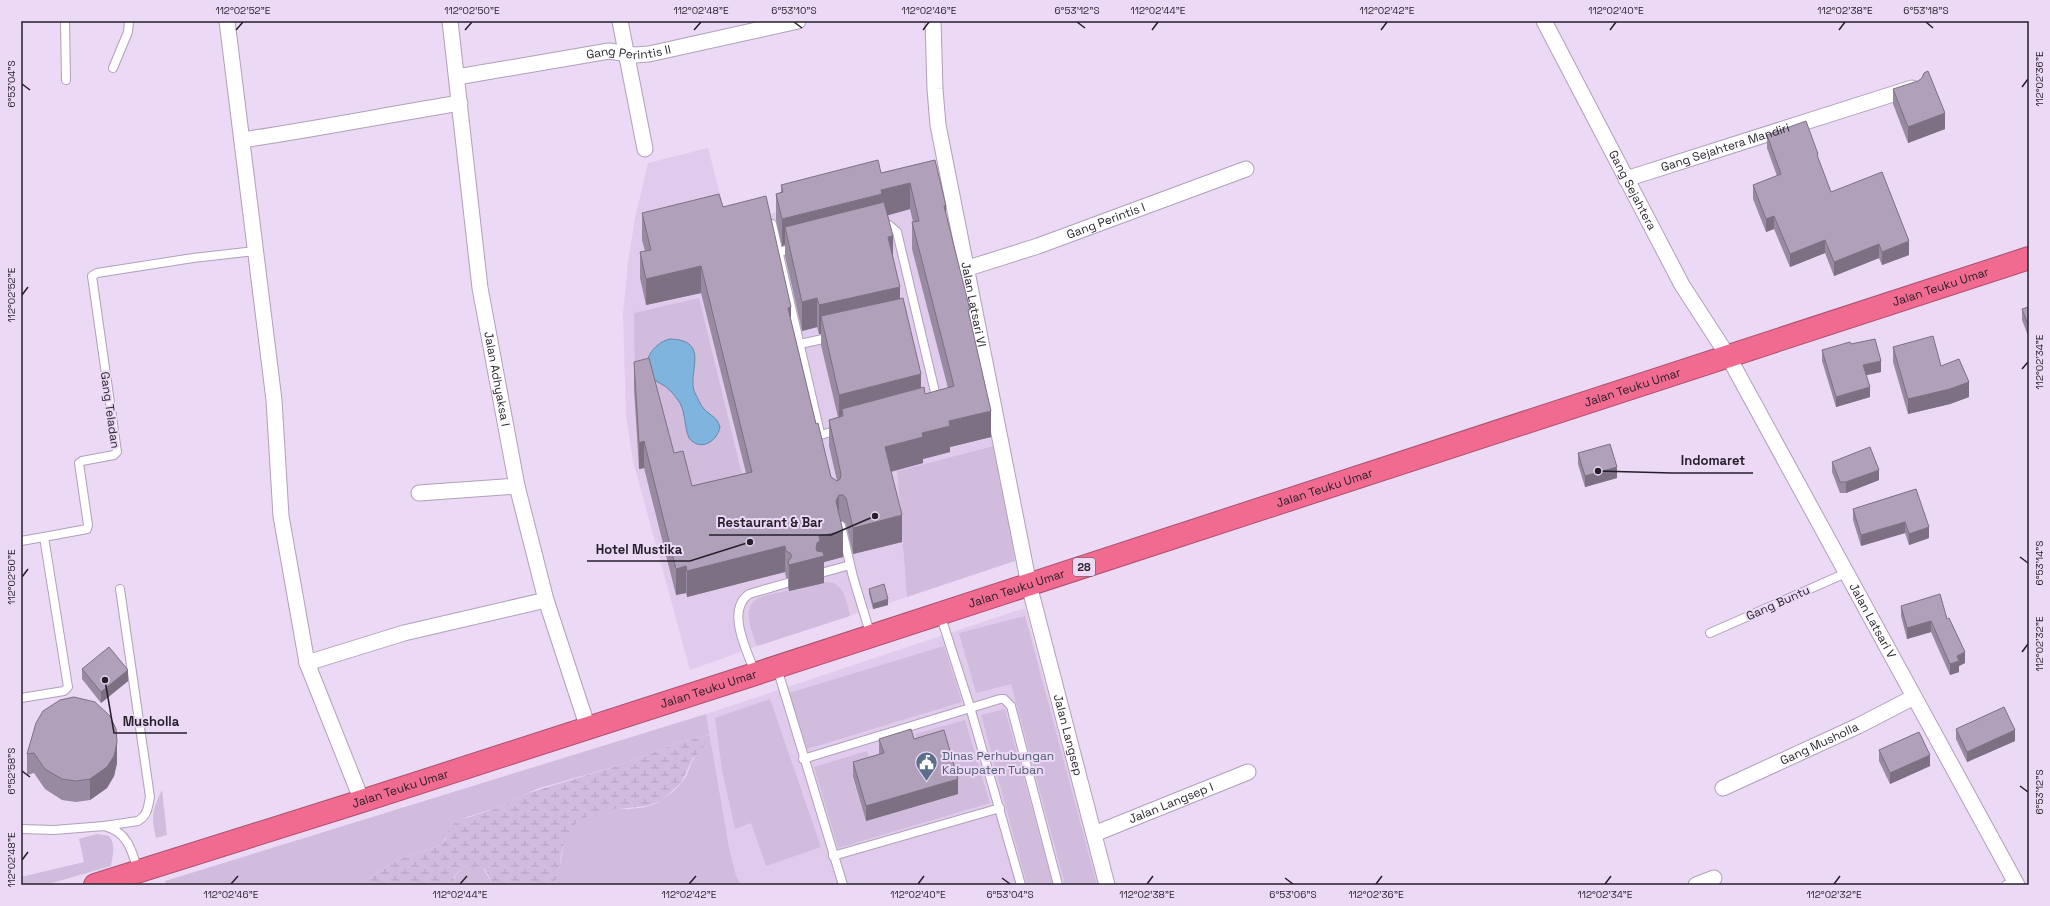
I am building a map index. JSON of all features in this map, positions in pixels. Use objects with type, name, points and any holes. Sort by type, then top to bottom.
[{"type":"highway","name":"Jalan Teuku Umar","points":[[95,885],[756,674],[2029,258]]},
{"type":"street","points":[[227,21],[254,251],[274,400],[281,516],[307,663],[362,801]]},
{"type":"street","name":"Jalan Adhyaksa I","points":[[450,21],[480,288],[517,486],[546,600],[588,728]]},
{"type":"street","points":[[620,21],[645,149]]},
{"type":"street","name":"Gang Perintis II","points":[[457,77],[609,52],[649,54],[798,21]]},
{"type":"street","name":"Jalan Latsari VI","points":[[933,21],[935,89],[938,125],[965,269],[1029,585]]},
{"type":"street","name":"Gang Sejahtera","points":[[1544,21],[1682,285],[1728,356]]},
{"type":"street","name":"Gang Sejahtera Mandiri","points":[[1626,179],[1915,88]]},
{"type":"street","points":[[242,140],[333,126],[351,120],[460,103]]},
{"type":"street","name":"Gang Perintis I","points":[[965,269],[1038,246],[1246,169]]},
{"type":"street","name":"Jalan Latsari V","points":[[1728,356],[1914,697],[2013,884]]},
{"type":"street","points":[[419,493],[517,486]]},
{"type":"street","name":"Jalan Langsep","points":[[1029,585],[1107,885]]},
{"type":"street","points":[[307,663],[404,633],[546,600]]},
{"type":"street","name":"Gang Musholla","points":[[1723,788],[1840,735],[1914,697]]},
{"type":"street","name":"Jalan Langsep I","points":[[1094,834],[1248,772]]},
{"type":"street","points":[[1696,885],[1714,878]]},
{"type":"lane","points":[[65,21],[66,80]]},
{"type":"lane","points":[[114,68],[128,32],[129,21]]},
{"type":"lane","points":[[771,222],[821,438],[851,427]]},
{"type":"lane","points":[[869,229],[889,225],[897,232],[914,319],[935,392],[935,399],[927,407]]},
{"type":"lane","points":[[779,252],[801,246]]},
{"type":"lane","name":"Gang Teladan","points":[[44,537],[88,528],[79,463],[82,461],[114,455],[117,452],[92,276],[97,273],[132,266],[254,251]]},
{"type":"lane","points":[[800,344],[844,334]]},
{"type":"lane","points":[[842,526],[850,565],[871,636]]},
{"type":"lane","points":[[21,541],[44,537],[68,687],[64,691],[21,698]]},
{"type":"lane","points":[[821,573],[850,565]]},
{"type":"lane","name":"Gang Buntu","points":[[1710,633],[1846,573]]},
{"type":"lane","points":[[756,674],[740,626],[738,614],[740,605],[744,597],[749,594],[787,582]]},
{"type":"lane","points":[[21,829],[77,830],[138,821],[142,819],[146,813],[150,798],[120,589]]},
{"type":"lane","points":[[940,614],[970,707],[1021,885]]},
{"type":"lane","points":[[776,667],[843,885]]},
{"type":"lane","points":[[803,758],[1000,698],[1004,699],[1011,706],[1058,885]]},
{"type":"lane","points":[[833,856],[1000,808]]},
{"type":"lane","points":[[104,826],[117,831],[128,841],[138,871]]},
{"type":"shaded area","points":[[708,148],[728,225],[878,185],[934,176],[997,445],[897,471],[907,597],[757,646],[690,670],[633,461],[626,416],[623,313],[628,262],[635,218],[648,163]]},
{"type":"shaded area","name":"Dinas Perhubungan Kabupaten Tuban","points":[[1025,608],[1099,885],[741,885],[736,875],[729,847],[706,714]]},
{"type":"green space","points":[[699,298],[747,495],[693,508],[635,386],[634,313]]},
{"type":"green space","points":[[997,445],[1015,561],[907,597],[897,471]]},
{"type":"green space","points":[[827,582],[837,585],[841,589],[846,599],[850,616],[757,646],[749,617],[751,605],[756,600],[763,596]]},
{"type":"green space","points":[[1025,616],[1097,885],[1065,885],[1011,684],[976,693],[959,633]]},
{"type":"green space","points":[[944,646],[962,702],[807,749],[789,693]]},
{"type":"green space","points":[[770,699],[821,847],[766,866],[751,823],[735,829],[722,770],[715,718]]},
{"type":"green space","points":[[1005,709],[1053,885],[1027,885],[981,715]]},
{"type":"green space","points":[[706,714],[729,847],[736,875],[741,885],[553,885],[557,877],[567,836],[577,821],[586,815],[596,812],[639,808],[659,802],[672,793],[683,781],[697,752],[709,735],[680,742],[617,766],[540,788],[500,807],[467,817],[447,836],[441,845],[397,860],[357,885],[166,885],[165,881]]},
{"type":"green space","points":[[965,720],[990,803],[838,848],[814,767],[867,751],[873,771],[852,777],[866,821],[958,794],[920,752],[915,734]]},
{"type":"green space","points":[[709,735],[702,750],[693,758],[681,783],[661,801],[647,806],[600,811],[577,821],[564,844],[559,873],[553,885],[493,885],[485,869],[477,866],[459,871],[454,877],[455,885],[357,885],[397,860],[441,845],[446,839],[448,828],[458,821],[500,807],[525,794],[617,766],[680,742]]},
{"type":"green space","points":[[162,790],[167,835],[156,838],[153,824],[153,814]]},
{"type":"green space","points":[[97,834],[109,836],[113,843],[111,866],[45,885],[21,885],[21,877],[84,862],[79,839]]},
{"type":"green space","points":[[472,866],[482,866],[493,885],[455,885],[454,881],[456,875],[461,870]]},
{"type":"water","points":[[670,339],[683,341],[690,345],[694,352],[695,359],[693,385],[695,393],[700,403],[715,419],[720,427],[712,441],[703,445],[693,442],[689,438],[680,403],[666,387],[653,378],[647,366],[653,349],[664,341]]},
{"type":"building","points":[[1928,71],[1945,113],[1908,127],[1893,89],[1918,81],[1922,78],[1924,73]]},
{"type":"building","points":[[1806,121],[1831,192],[1882,172],[1909,241],[1882,252],[1879,244],[1834,262],[1825,240],[1790,254],[1774,216],[1766,219],[1753,185],[1781,174],[1767,135]]},
{"type":"building","points":[[878,160],[881,173],[935,160],[946,206],[944,206],[970,310],[968,310],[991,411],[949,421],[950,426],[922,433],[923,437],[885,447],[902,515],[853,528],[846,498],[843,495],[839,495],[836,501],[843,531],[819,536],[820,541],[817,543],[816,548],[817,551],[823,552],[824,556],[789,565],[788,562],[792,556],[786,551],[785,546],[687,571],[686,566],[676,569],[644,441],[639,443],[634,362],[649,358],[674,453],[683,451],[692,486],[752,472],[701,266],[646,279],[640,252],[651,250],[642,213],[719,194],[723,207],[766,196],[791,307],[788,308],[816,424],[818,423],[831,477],[837,481],[840,479],[841,474],[829,420],[843,416],[842,409],[924,387],[925,394],[954,386],[912,222],[919,221],[910,183],[881,190],[882,194],[782,219],[776,194],[783,192],[781,185]]},
{"type":"building","points":[[884,202],[893,236],[888,237],[900,287],[819,305],[817,298],[802,302],[785,227]]},
{"type":"building","points":[[903,298],[921,374],[839,395],[821,316]]},
{"type":"building","points":[[2029,307],[2029,327],[2022,309]]},
{"type":"building","points":[[1933,336],[1941,366],[1959,359],[1969,382],[1950,389],[1908,399],[1893,347]]},
{"type":"building","points":[[1875,339],[1881,361],[1863,365],[1870,387],[1836,397],[1822,350],[1850,342],[1851,344]]},
{"type":"building","points":[[1610,444],[1617,467],[1585,476],[1578,453]]},
{"type":"building","points":[[1870,447],[1879,470],[1846,482],[1840,482],[1832,462]]},
{"type":"building","points":[[1916,489],[1929,527],[1909,534],[1905,522],[1861,535],[1853,509]]},
{"type":"building","points":[[884,584],[888,599],[873,604],[869,589]]},
{"type":"building","points":[[1940,594],[1947,619],[1949,618],[1965,652],[1957,656],[1959,661],[1950,664],[1931,621],[1907,628],[1901,606]]},
{"type":"building","points":[[109,647],[128,670],[101,692],[82,669]]},
{"type":"building","points":[[74,697],[95,702],[110,716],[116,729],[117,742],[114,756],[107,767],[90,779],[76,781],[62,779],[45,769],[34,753],[27,754],[36,723],[43,711],[60,700]]},
{"type":"building","points":[[2004,707],[2015,730],[1967,752],[1956,729]]},
{"type":"building","points":[[911,729],[914,739],[944,730],[958,779],[866,806],[853,762],[884,753],[879,739]]},
{"type":"building","points":[[1919,732],[1930,755],[1890,773],[1879,750]]},
{"type":"place","name":"Indomaret","points":[[1598,471]]},
{"type":"place","name":"Restaurant & Bar","points":[[875,516]]},
{"type":"place","name":"Hotel Mustika","points":[[750,542]]},
{"type":"place","name":"Musholla","points":[[105,680]]},
{"type":"place","name":"Dinas Perhubungan Kabupaten Tuban","points":[[927,782]]}]
